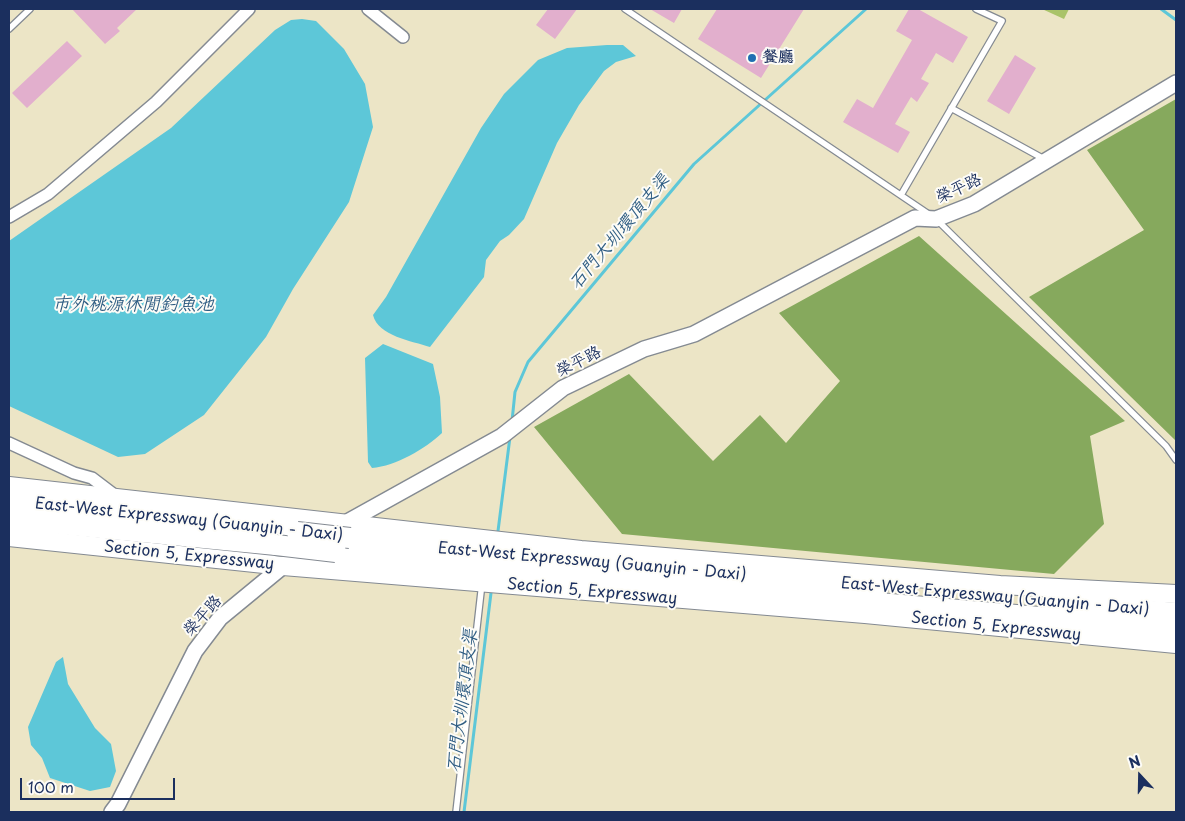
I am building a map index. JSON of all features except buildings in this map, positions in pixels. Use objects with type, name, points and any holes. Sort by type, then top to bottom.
[{"type":"highway","name":"East-West Expressway (Guanyin - Daxi)","points":[[9,500],[347,531],[492,566],[1176,613]]},
{"type":"highway","name":"East-West Expressway (Guanyin - Daxi)","points":[[9,519],[336,552],[1176,629]]},
{"type":"main road","points":[[9,486],[118,498],[347,531],[1000,585],[1176,594]]},
{"type":"main road","name":"Section 5, Expressway","points":[[9,536],[283,566],[492,566],[865,614],[1176,644]]},
{"type":"street","points":[[9,217],[48,194],[156,102],[249,9]]},
{"type":"street","points":[[368,9],[402,37]]},
{"type":"street","name":"榮平路","points":[[112,812],[195,651],[220,618],[283,566],[347,531],[507,432],[563,388],[644,349],[694,334],[915,218],[936,219],[974,204],[1176,83]]},
{"type":"street","points":[[9,443],[74,473],[92,478],[118,498]]},
{"type":"lane","points":[[9,29],[30,9]]},
{"type":"lane","points":[[625,9],[936,219],[1166,446],[1176,460]]},
{"type":"lane","points":[[901,196],[1002,22],[976,9]]},
{"type":"lane","points":[[951,108],[1047,161]]},
{"type":"lane","points":[[456,812],[492,566]]},
{"type":"green space","points":[[1042,9],[1069,9],[1064,19]]},
{"type":"green space","points":[[1176,99],[1176,441],[1029,297],[1144,230],[1087,150]]},
{"type":"green space","points":[[919,236],[1125,421],[1090,436],[1104,524],[1054,574],[622,534],[534,427],[629,374],[713,461],[760,415],[786,443],[840,381],[779,313]]},
{"type":"water","name":"市外桃源休閒釣魚池","points":[[291,20],[316,21],[344,49],[365,84],[373,127],[349,202],[293,289],[266,337],[204,415],[145,454],[118,457],[9,406],[9,241],[171,128],[275,30]]},
{"type":"water","points":[[623,45],[636,56],[616,62],[604,71],[579,105],[557,143],[524,219],[509,235],[500,241],[486,260],[484,277],[430,347],[397,337],[381,328],[373,315],[386,297],[481,128],[504,94],[538,60],[567,48]]},
{"type":"water","points":[[383,344],[433,364],[440,397],[442,433],[410,456],[391,464],[372,468],[368,462],[365,358]]},
{"type":"water","points":[[63,657],[68,684],[95,728],[111,744],[116,771],[110,787],[90,791],[50,778],[42,758],[31,745],[28,727],[56,662]]},
{"type":"waterway","name":"石門大圳環頂支渠","points":[[512,421],[515,392],[528,362],[694,164],[866,9]]},
{"type":"waterway","name":"石門大圳環頂支渠","points":[[1161,9],[1176,20]]},
{"type":"waterway","name":"石門大圳環頂支渠","points":[[498,531],[510,437]]},
{"type":"waterway","name":"石門大圳環頂支渠","points":[[464,812],[491,593]]},
{"type":"place","name":"餐廳","points":[[752,58]]}]
